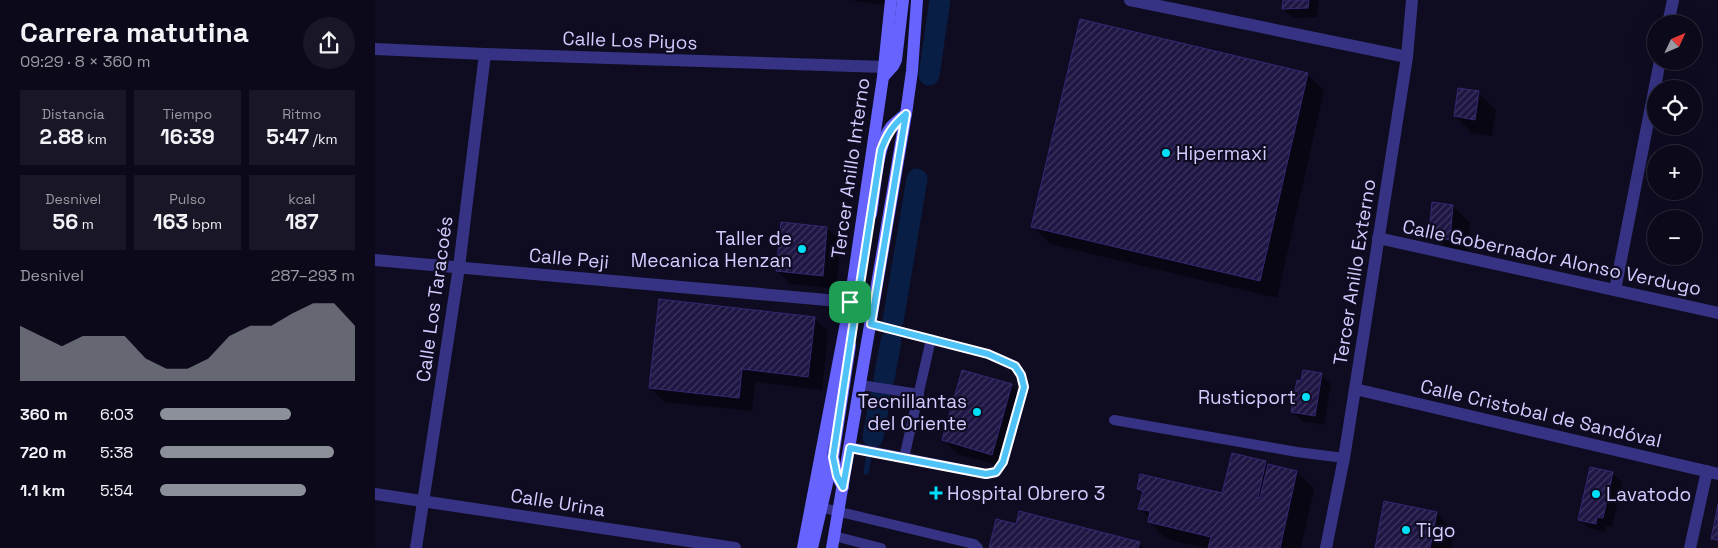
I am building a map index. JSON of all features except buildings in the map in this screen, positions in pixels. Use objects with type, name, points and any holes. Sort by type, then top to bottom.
[{"type":"main road","name":"Tercer Anillo Interno","points":[[803,548],[816,506],[823,444],[850,302],[883,72],[891,0]]},
{"type":"main road","points":[[883,72],[893,66],[896,60],[903,0]]},
{"type":"main road","points":[[833,542],[906,114],[912,71],[917,0]]},
{"type":"main road","points":[[843,487],[837,476],[833,457],[855,313],[855,309],[850,302],[859,291],[881,150],[891,127],[906,114]]},
{"type":"main road","points":[[811,548],[816,506]]},
{"type":"street","points":[[1130,0],[1167,4],[1407,56]]},
{"type":"street","name":"Tercer Anillo Externo","points":[[1326,548],[1344,458],[1355,389],[1407,56],[1412,0]]},
{"type":"street","points":[[1670,15],[1673,0]]},
{"type":"street","name":"Calle Los Piyos","points":[[375,49],[883,72]]},
{"type":"street","name":"Calle Los Taracoés","points":[[416,548],[459,267],[485,54]]},
{"type":"street","points":[[1615,290],[1659,70]]},
{"type":"street","name":"Calle Gobernador Alonso Verdugo","points":[[1378,238],[1718,312]]},
{"type":"street","name":"Calle Peji","points":[[375,260],[850,302]]},
{"type":"street","name":"Calle Cristobal de Sandóval","points":[[1355,389],[1713,472]]},
{"type":"street","points":[[1690,548],[1713,472]]},
{"type":"street","name":"Calle Urina","points":[[375,494],[735,548]]},
{"type":"lane","points":[[850,448],[986,474],[996,472],[1003,462],[1024,387],[1021,375],[1015,366],[988,354],[871,324]]},
{"type":"lane","points":[[904,458],[931,339]]},
{"type":"lane","points":[[861,385],[919,394]]},
{"type":"lane","points":[[1114,420],[1297,452],[1344,458]]},
{"type":"lane","points":[[816,506],[974,544],[978,548]]},
{"type":"lane","points":[[833,542],[881,548]]},
{"type":"waterway","points":[[929,75],[940,0]]},
{"type":"waterway","points":[[893,321],[917,179]]},
{"type":"waterway","points":[[884,379],[891,341]]},
{"type":"waterway","points":[[873,437],[880,398]]},
{"type":"waterway","points":[[866,472],[869,456]]},
{"type":"place","name":"Hipermaxi","points":[[1166,153]]},
{"type":"place","name":"Taller de Mecanica Henzan","points":[[802,249]]},
{"type":"place","name":"Rusticport","points":[[1306,397]]},
{"type":"place","name":"Tecnillantas del Oriente","points":[[977,412]]},
{"type":"place","name":"Hospital Obrero 3","points":[[936,493]]},
{"type":"place","name":"Lavatodo","points":[[1596,494]]},
{"type":"place","name":"Tigo","points":[[1406,530]]},
{"type":"route","points":[[906,114],[871,324],[988,354],[1015,366],[1021,375],[1024,387],[1003,462],[996,472],[986,474],[850,448],[843,487],[837,476],[833,457],[855,313],[855,309],[850,302],[859,291],[881,150],[891,127],[906,114]]}]
